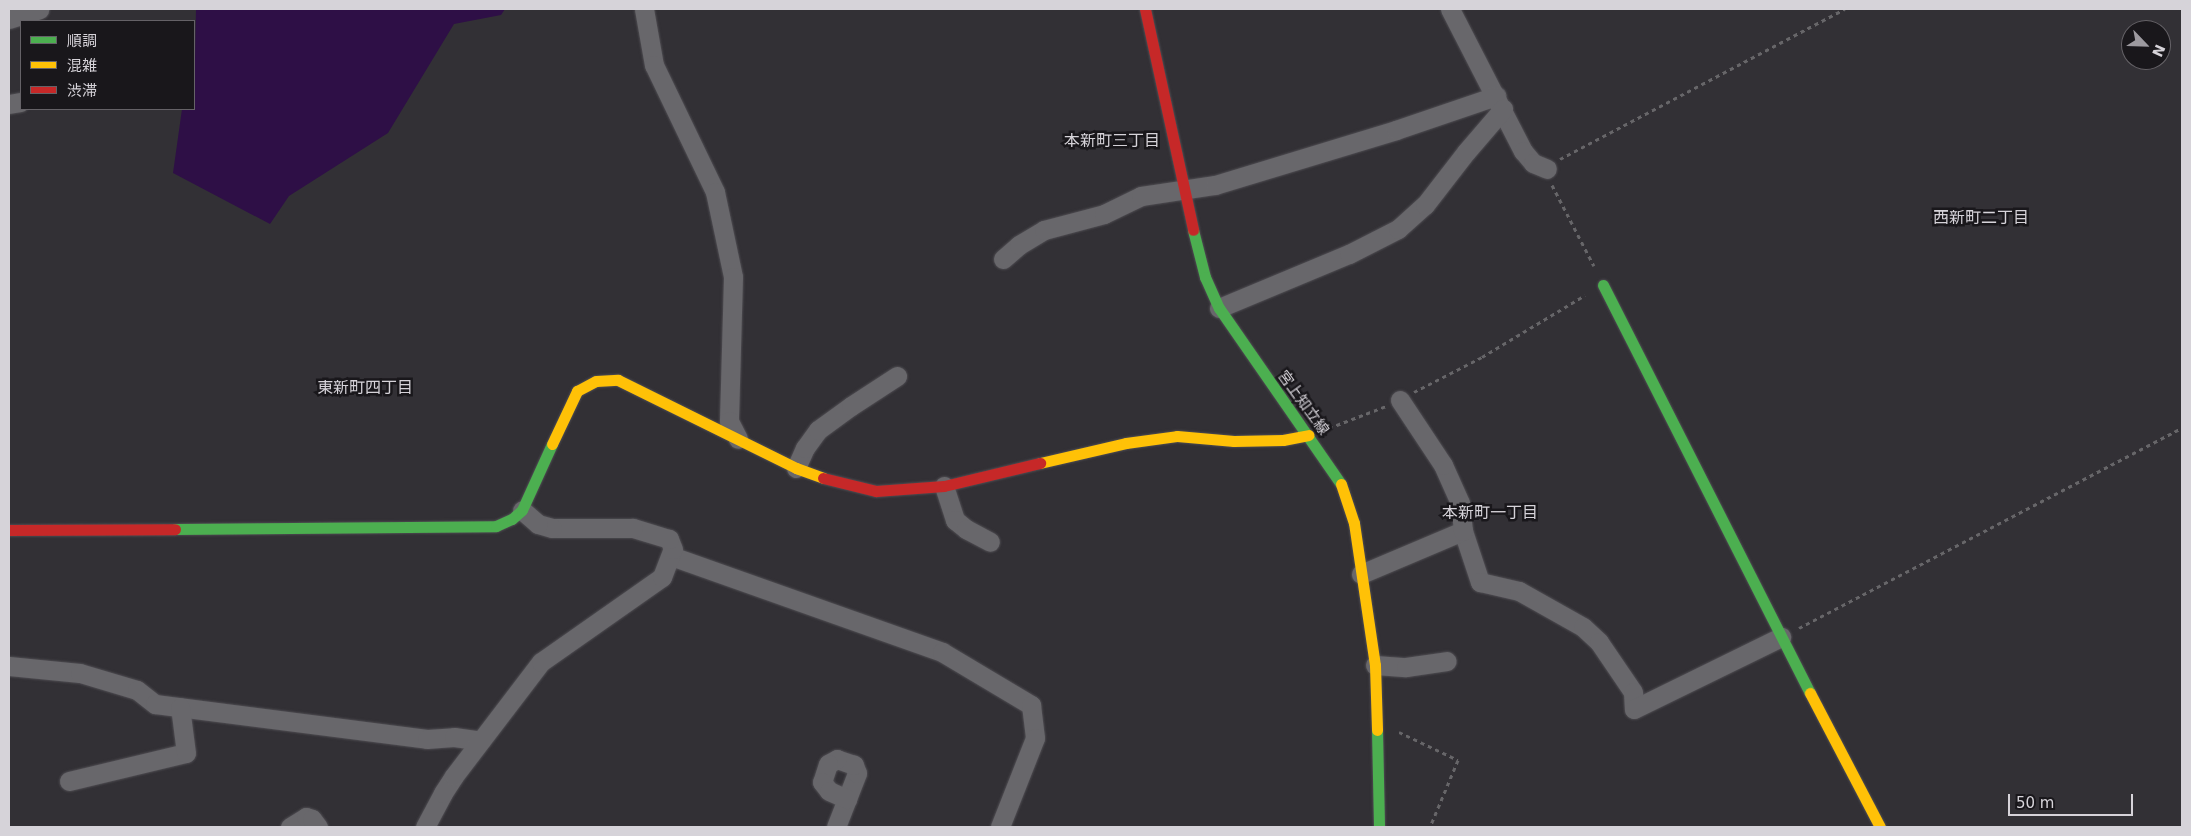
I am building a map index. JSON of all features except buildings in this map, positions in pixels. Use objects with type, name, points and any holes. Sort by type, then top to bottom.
[{"type":"street","points":[[9,18],[39,9]]},
{"type":"street","points":[[644,9],[654,65],[715,192],[733,277],[729,421],[738,439]]},
{"type":"street","name":"宮上知立線","points":[[1145,9],[1184,191],[1205,277],[1219,308],[1276,393],[1309,435],[1340,482],[1354,523],[1375,665],[1379,827]]},
{"type":"street","points":[[1450,9],[1523,151],[1534,163],[1547,169]]},
{"type":"street","points":[[1003,259],[1018,245],[1044,230],[1104,214],[1141,196],[1215,185],[1499,103]]},
{"type":"street","points":[[1219,308],[1349,254],[1398,229],[1425,205],[1466,152],[1499,103]]},
{"type":"street","points":[[1603,285],[1781,637],[1880,827]]},
{"type":"street","points":[[796,468],[805,448],[818,430],[897,376]]},
{"type":"street","points":[[9,530],[496,526],[512,520],[522,510],[577,391],[596,381],[618,380],[796,468],[837,483],[876,491],[944,486],[1126,442],[1177,436],[1234,441],[1274,441],[1309,435]]},
{"type":"street","points":[[1400,400],[1443,465],[1460,503],[1463,531],[1480,582],[1518,591],[1583,627],[1599,642],[1633,692],[1634,710],[1781,637]]},
{"type":"street","points":[[944,486],[955,520],[966,529],[990,542]]},
{"type":"street","points":[[425,827],[443,793],[540,662],[662,577],[673,549],[669,539],[633,528],[552,528],[538,524],[522,510]]},
{"type":"street","points":[[1361,574],[1463,531]]},
{"type":"street","points":[[671,556],[942,652],[1031,705],[1035,738],[1000,827]]},
{"type":"street","points":[[1375,665],[1406,666],[1447,661]]},
{"type":"street","points":[[9,666],[80,673],[137,690],[155,704],[427,739],[454,737],[481,741]]},
{"type":"street","points":[[69,781],[186,753],[180,707]]},
{"type":"street","points":[[836,827],[847,799]]},
{"type":"street","points":[[290,827],[306,817],[312,819],[318,827]]},
{"type":"path","points":[[1309,435],[1360,417],[1400,400],[1482,357],[1603,285],[1548,177],[1547,169],[1555,162],[1845,9]]},
{"type":"path","points":[[1781,637],[2182,428]]},
{"type":"path","points":[[1400,732],[1458,760],[1430,827]]},
{"type":"shaded area","points":[[196,9],[505,9],[501,15],[454,24],[388,133],[289,196],[270,224],[173,173],[182,110],[195,110]]},
{"type":"traffic: fast","points":[[1193,230],[1205,277],[1219,308],[1341,484]]},
{"type":"traffic: fast","points":[[1603,285],[1810,693]]},
{"type":"traffic: fast","points":[[175,529],[496,526],[512,519],[522,510],[552,444]]},
{"type":"traffic: fast","points":[[1377,730],[1379,827]]},
{"type":"traffic: slow","points":[[552,444],[577,391],[596,381],[618,380],[796,468],[823,478]]},
{"type":"traffic: slow","points":[[1040,463],[1126,443],[1177,436],[1234,441],[1283,440],[1309,435]]},
{"type":"traffic: slow","points":[[1341,484],[1354,523],[1375,665],[1377,730]]},
{"type":"traffic: slow","points":[[1810,693],[1880,827]]},
{"type":"traffic: jam","points":[[1145,9],[1193,230]]},
{"type":"traffic: jam","points":[[823,478],[876,491],[944,486],[1040,463]]},
{"type":"traffic: jam","points":[[9,530],[175,529]]},
{"type":"district","name":"本新町三丁目","points":[[1112,141]]},
{"type":"district","name":"西新町二丁目","points":[[1981,218]]},
{"type":"district","name":"東新町四丁目","points":[[365,388]]},
{"type":"district","name":"本新町一丁目","points":[[1490,513]]}]
